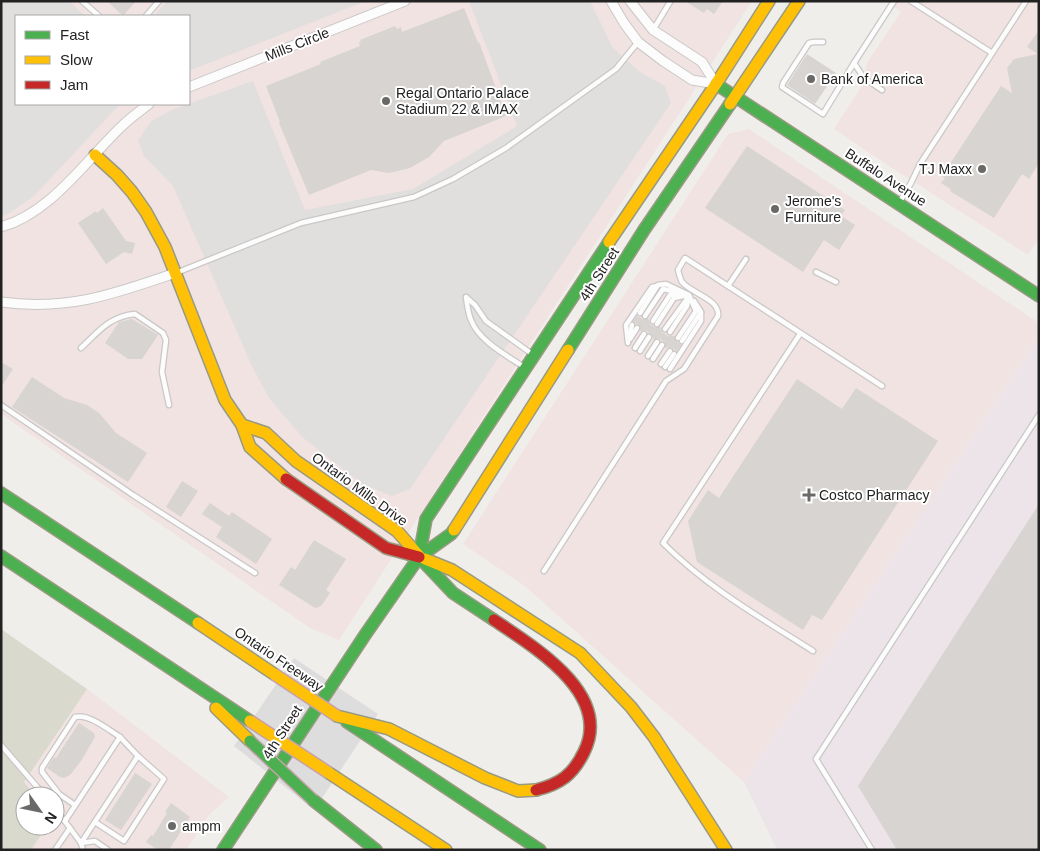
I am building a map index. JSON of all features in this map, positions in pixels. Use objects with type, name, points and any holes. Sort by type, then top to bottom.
[{"type":"main road","name":"4th Street","points":[[419,557],[426,520],[649,182],[716,84],[769,1]]},
{"type":"main road","name":"4th Street","points":[[223,850],[365,634],[419,557],[451,534],[644,230],[800,1]]},
{"type":"main road","name":"Buffalo Avenue","points":[[716,84],[1039,296]]},
{"type":"main road","points":[[95,155],[118,175],[146,212],[165,247],[225,400],[242,425],[250,447],[279,474],[386,548],[419,557],[452,570],[580,653],[631,707],[654,737],[726,850]]},
{"type":"main road","name":"Ontario Mills Drive","points":[[242,425],[266,433],[303,466],[397,531],[453,593],[527,642],[552,661],[574,684],[585,702],[591,720],[587,747],[577,766],[566,777],[553,785],[536,790],[518,790],[484,778],[389,729],[363,727]]},
{"type":"main road","name":"Ontario Freeway","points":[[1,494],[337,716],[363,727],[540,850]]},
{"type":"main road","points":[[1,556],[446,850]]},
{"type":"main road","points":[[179,674],[313,800],[376,850]]},
{"type":"street","name":"Mills Circle","points":[[190,86],[405,1]]},
{"type":"street","points":[[611,1],[638,42],[692,80],[716,84]]},
{"type":"street","points":[[630,1],[653,30],[702,62],[716,84]]},
{"type":"street","points":[[1,227],[42,206],[122,126],[148,105]]},
{"type":"street","points":[[1,302],[32,305],[72,303],[113,295],[175,274]]},
{"type":"lane","points":[[82,1],[98,15]]},
{"type":"lane","points":[[147,15],[159,1]]},
{"type":"lane","points":[[653,30],[670,1]]},
{"type":"lane","points":[[823,42],[814,42],[806,46],[782,82],[782,87],[823,114],[894,1]]},
{"type":"lane","points":[[911,1],[992,53]]},
{"type":"lane","points":[[898,203],[920,164],[1026,1]]},
{"type":"lane","points":[[175,274],[301,223],[414,198],[453,179],[506,148],[616,69],[638,42]]},
{"type":"lane","points":[[854,64],[864,78],[882,90]]},
{"type":"lane","points":[[672,352],[665,367],[701,321],[701,312],[691,292],[683,283],[678,270],[685,258],[882,386]]},
{"type":"lane","points":[[728,286],[746,259]]},
{"type":"lane","points":[[816,272],[836,282]]},
{"type":"lane","points":[[544,571],[666,381],[684,369],[718,316],[719,311],[715,305],[691,292],[666,284],[658,285],[652,287],[626,325],[628,343],[634,327]]},
{"type":"lane","points":[[658,285],[642,314],[663,289],[691,292]]},
{"type":"lane","points":[[655,323],[674,298],[691,292]]},
{"type":"lane","points":[[668,331],[688,306],[691,292]]},
{"type":"lane","points":[[691,292],[696,311],[680,339],[701,312]]},
{"type":"lane","points":[[526,369],[480,334],[471,321],[466,297],[475,305],[486,321],[535,356]]},
{"type":"lane","points":[[81,348],[110,322],[119,317],[135,314],[163,333],[166,340],[162,372],[169,405]]},
{"type":"lane","points":[[800,334],[663,543],[686,566],[734,602],[813,651]]},
{"type":"lane","points":[[638,349],[647,335]]},
{"type":"lane","points":[[651,357],[659,344]]},
{"type":"lane","points":[[1,405],[133,495],[255,574]]},
{"type":"lane","points":[[872,850],[816,759],[1039,414]]},
{"type":"lane","points":[[75,805],[59,794],[43,775],[42,768],[75,717],[80,716],[94,720],[120,737],[164,779],[124,841],[95,822]]},
{"type":"lane","points":[[83,850],[81,843],[65,821],[120,737]]},
{"type":"lane","points":[[1,745],[36,786]]},
{"type":"lane","points":[[81,843],[138,756]]},
{"type":"lane","points":[[55,850],[70,828]]},
{"type":"lane","points":[[81,843],[96,842],[108,850]]},
{"type":"shaded area","points":[[1,1],[752,1],[339,640],[310,628],[1,414]]},
{"type":"shaded area","points":[[1,1],[69,1],[84,15],[15,15],[15,105],[119,105],[34,196],[8,214],[1,216]]},
{"type":"shaded area","points":[[167,1],[366,1],[190,71],[190,15],[155,15]]},
{"type":"shaded area","points":[[469,1],[590,1],[613,48],[640,72],[665,86],[671,103],[410,489],[392,496],[362,484],[302,437],[269,398],[251,364],[173,186],[144,156],[138,141],[151,121],[174,109],[190,105],[190,103],[253,81],[305,210],[413,189],[517,126]]},
{"type":"shaded area","points":[[885,1],[1039,1],[1039,239],[1028,255],[834,129],[861,87],[867,63],[901,12]]},
{"type":"shaded area","points":[[749,129],[1039,323],[1039,337],[744,782],[526,587],[463,544],[728,134]]},
{"type":"shaded area","points":[[1039,337],[1039,850],[777,850],[744,782]]},
{"type":"shaded area","points":[[1,629],[87,689],[24,782],[27,786],[15,786],[15,836],[40,836],[31,850],[1,850]]},
{"type":"shaded area","points":[[87,689],[229,797],[209,815],[186,850],[31,850],[40,836],[65,836],[65,786],[26,786],[23,782]]},
{"type":"pier","points":[[294,658],[378,714],[314,810],[234,746]]},
{"type":"building","points":[[107,1],[136,1],[122,15]]},
{"type":"building","points":[[685,1],[723,1],[714,14],[707,9],[704,13]]},
{"type":"building","name":"Regal Ontario Palace Stadium 22 & IMAX","points":[[464,8],[479,42],[506,116],[444,141],[429,157],[410,168],[389,173],[371,170],[309,195],[266,86],[360,46],[360,40],[395,26],[397,29],[401,27],[402,32]]},
{"type":"building","points":[[1039,30],[1039,163],[1029,179],[1022,174],[994,218],[950,191],[951,189],[941,183],[945,178],[942,176],[1001,86],[1012,93],[1007,68],[1014,59],[1038,54],[1027,47]]},
{"type":"building","name":"Bank of America","points":[[807,54],[836,73],[815,104],[787,85]]},
{"type":"building","name":"Jerome's Furniture","points":[[747,146],[845,210],[841,216],[855,225],[839,250],[824,240],[803,272],[705,208]]},
{"type":"building","points":[[103,208],[126,241],[135,243],[132,254],[124,252],[106,264],[78,223]]},
{"type":"building","points":[[637,316],[644,320],[648,318],[650,324],[656,328],[660,326],[662,332],[668,336],[675,336],[675,340],[681,345],[677,351],[671,347],[665,348],[665,342],[658,338],[654,340],[652,335],[646,330],[640,331],[640,326],[633,321]]},
{"type":"building","points":[[132,319],[158,335],[142,359],[128,359],[105,343],[119,322]]},
{"type":"building","points":[[1,362],[13,369],[1,387]]},
{"type":"building","points":[[32,377],[64,398],[87,405],[99,413],[116,433],[147,453],[128,482],[12,407]]},
{"type":"building","points":[[797,379],[842,409],[856,388],[938,441],[822,620],[812,615],[803,630],[697,562],[688,521],[708,490],[719,498]]},
{"type":"building","points":[[182,481],[198,491],[181,517],[166,507]]},
{"type":"building","points":[[210,503],[229,516],[232,512],[272,539],[256,564],[216,537],[222,527],[202,514]]},
{"type":"building","points":[[1039,504],[1039,850],[897,850],[858,786]]},
{"type":"building","points":[[314,540],[346,559],[326,590],[330,593],[321,606],[315,608],[279,585],[291,567],[295,570]]},
{"type":"building","points":[[79,723],[94,733],[95,737],[70,775],[64,778],[60,777],[47,768],[54,757],[56,758]]},
{"type":"building","points":[[135,773],[152,784],[121,830],[105,820]]},
{"type":"building","name":"ampm","points":[[171,803],[190,817],[169,850],[158,850],[146,842],[151,835],[153,836]]},
{"type":"traffic: fast","points":[[716,84],[1039,296]]},
{"type":"traffic: fast","points":[[568,350],[644,230],[730,104]]},
{"type":"traffic: fast","points":[[419,557],[426,519],[609,242]]},
{"type":"traffic: fast","points":[[1,493],[198,623]]},
{"type":"traffic: fast","points":[[223,850],[365,635],[419,557],[454,530]]},
{"type":"traffic: fast","points":[[1,556],[250,721]]},
{"type":"traffic: fast","points":[[419,557],[453,593],[494,620]]},
{"type":"traffic: fast","points":[[347,722],[540,850]]},
{"type":"traffic: fast","points":[[250,741],[313,800]]},
{"type":"traffic: fast","points":[[313,800],[376,850]]},
{"type":"traffic: slow","points":[[609,242],[716,84],[769,1]]},
{"type":"traffic: slow","points":[[730,104],[799,1]]},
{"type":"traffic: slow","points":[[95,155],[117,175],[146,212],[165,247],[225,400],[242,425],[250,447],[286,479]]},
{"type":"traffic: slow","points":[[454,530],[568,350]]},
{"type":"traffic: slow","points":[[242,425],[266,433],[296,461],[397,531],[419,556]]},
{"type":"traffic: slow","points":[[425,559],[452,570],[580,653],[631,707],[654,737],[726,850]]},
{"type":"traffic: slow","points":[[198,623],[274,674]]},
{"type":"traffic: slow","points":[[274,674],[337,716]]},
{"type":"traffic: slow","points":[[216,708],[250,741]]},
{"type":"traffic: slow","points":[[337,716],[389,729],[485,778],[518,791],[536,790]]},
{"type":"traffic: slow","points":[[250,721],[329,773]]},
{"type":"traffic: slow","points":[[329,773],[446,850]]},
{"type":"traffic: jam","points":[[286,479],[386,548],[419,557]]},
{"type":"traffic: jam","points":[[494,620],[548,658],[565,674],[579,692],[588,711],[590,731],[580,760],[565,777],[552,785],[536,790]]},
{"type":"place","name":"Bank of America","points":[[811,79]]},
{"type":"place","name":"Regal Ontario Palace Stadium 22 & IMAX","points":[[386,101]]},
{"type":"place","name":"TJ Maxx","points":[[982,169]]},
{"type":"place","name":"Jerome's Furniture","points":[[775,209]]},
{"type":"place","name":"Costco Pharmacy","points":[[809,495]]},
{"type":"place","name":"ampm","points":[[172,826]]}]
